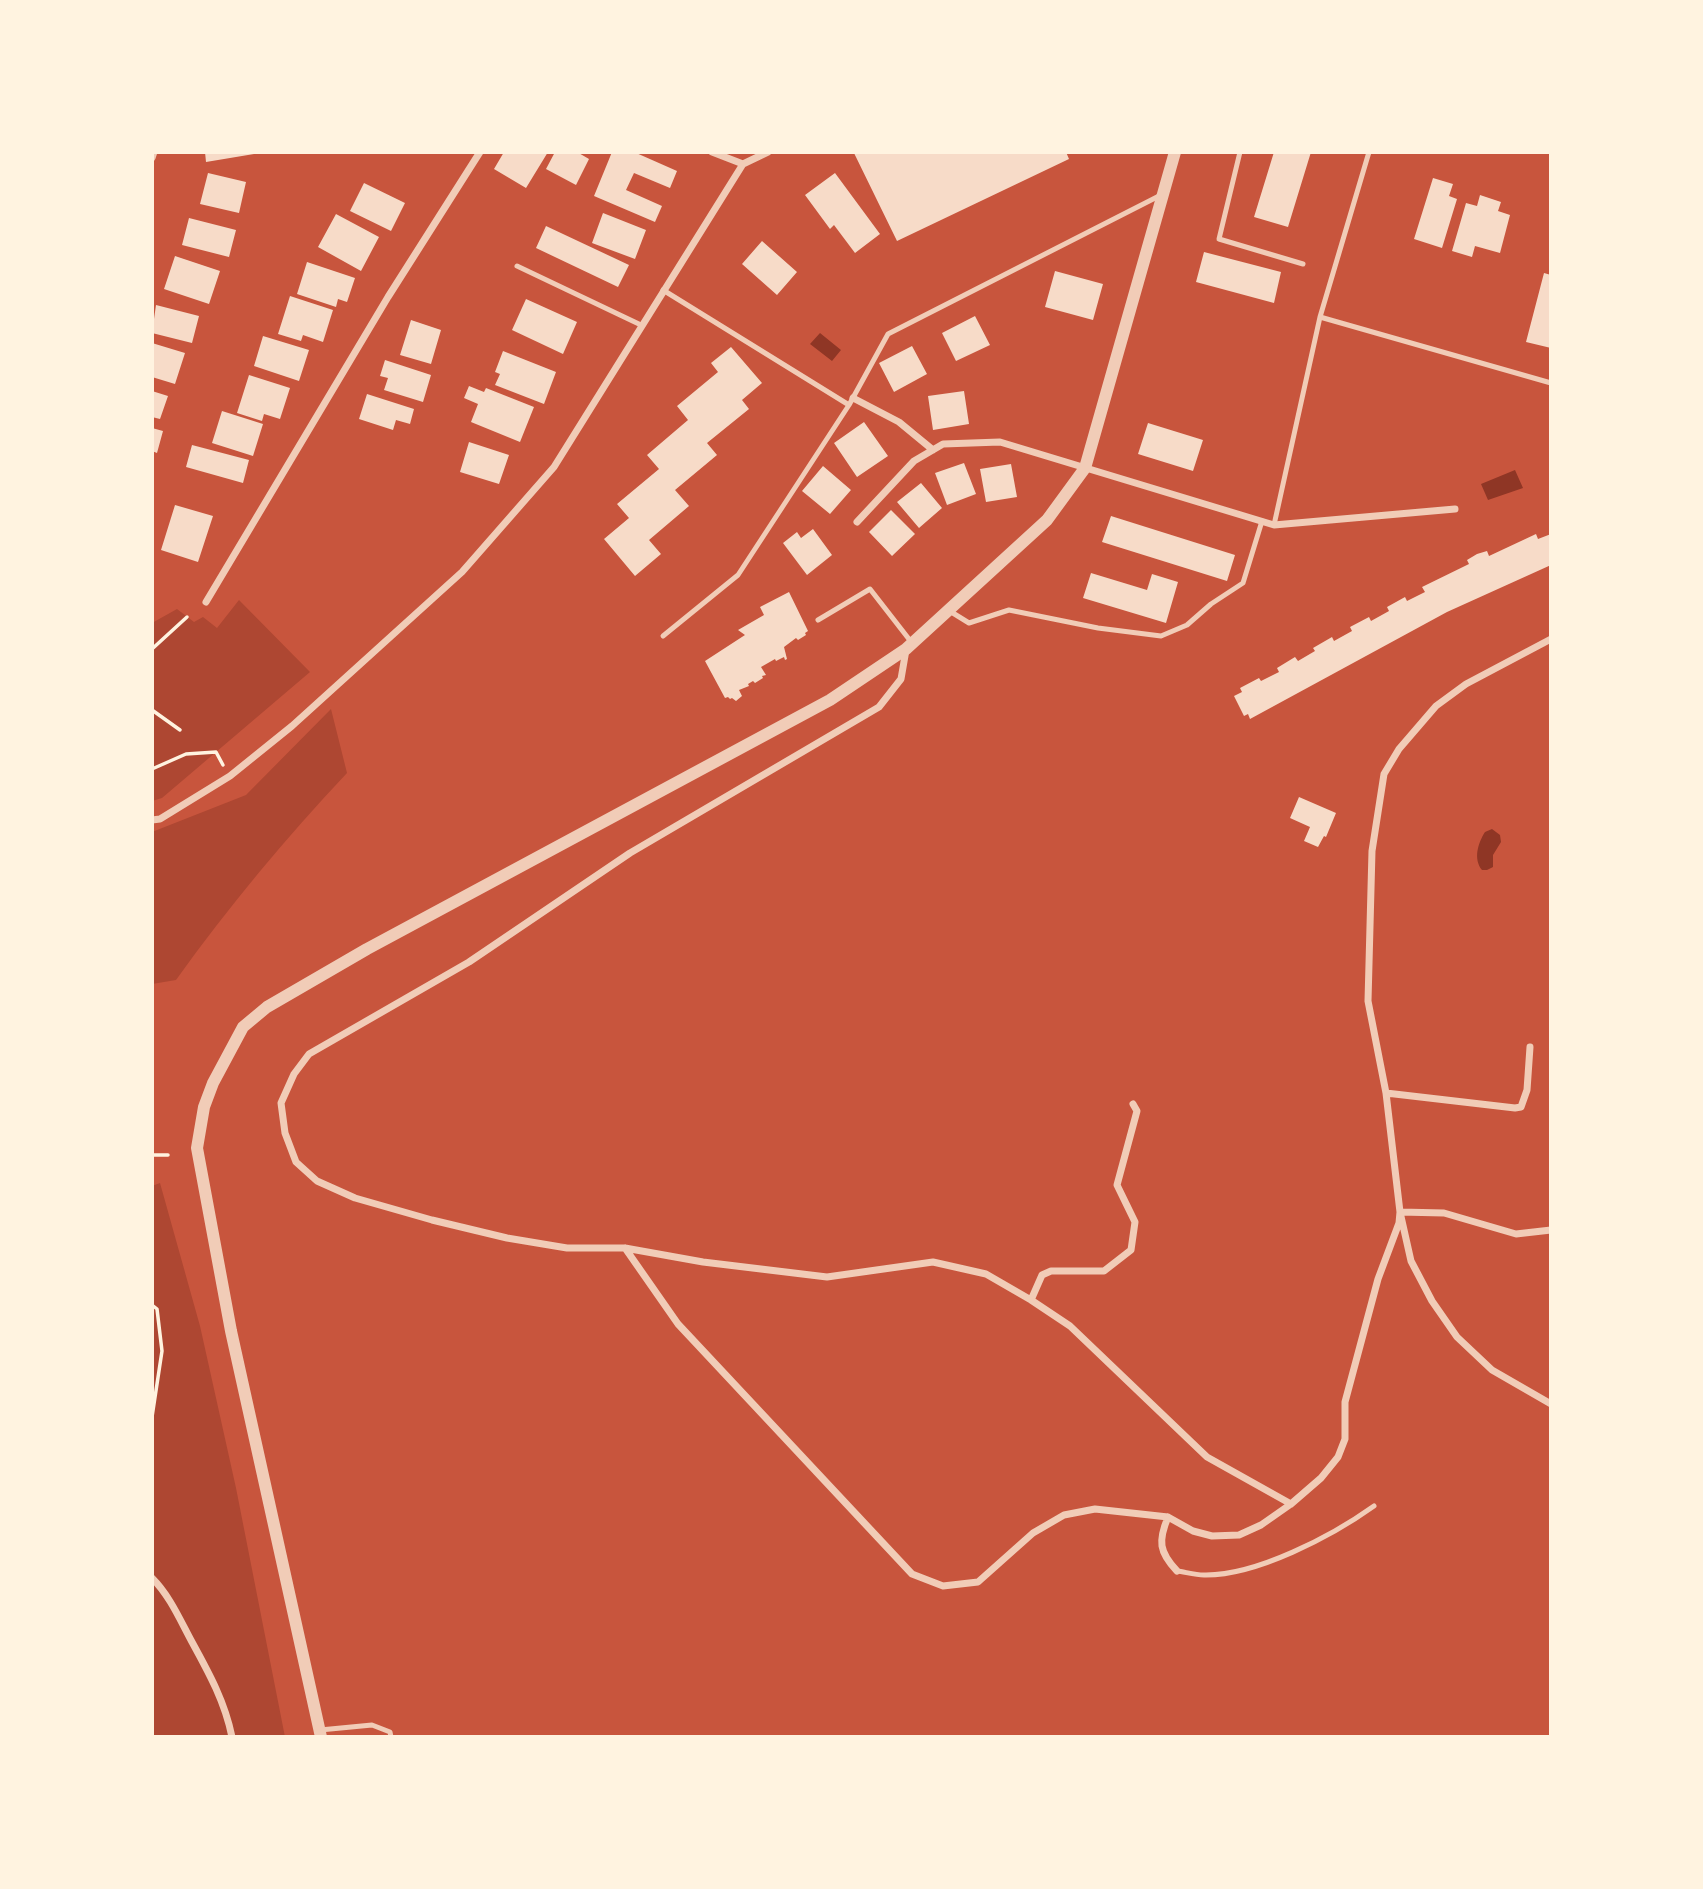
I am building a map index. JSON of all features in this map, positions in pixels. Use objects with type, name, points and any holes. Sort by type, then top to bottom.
[{"type":"street","points":[[152,158],[154,152]]},
{"type":"street","points":[[206,602],[388,297],[480,152]]},
{"type":"street","points":[[712,152],[743,164]]},
{"type":"street","points":[[152,820],[160,818],[230,776],[292,726],[462,572],[554,467],[743,164],[768,152]]},
{"type":"street","points":[[321,1733],[234,1346],[197,1148],[204,1107],[231,1047],[243,1027],[267,1007],[367,949],[830,700],[909,646],[1047,520],[1085,468],[1175,152]]},
{"type":"street","points":[[851,402],[899,422],[933,450]]},
{"type":"street","points":[[857,522],[914,461],[943,444],[1000,442],[1274,525],[1455,509]]},
{"type":"street","points":[[1551,639],[1466,684],[1436,706],[1399,749],[1384,774],[1372,850],[1368,1001],[1386,1093],[1400,1212],[1411,1261],[1432,1301],[1457,1337],[1492,1370],[1551,1404]]},
{"type":"street","points":[[909,646],[901,679],[879,707],[630,853],[469,962],[309,1054],[294,1074],[281,1102],[285,1133],[296,1162],[317,1181],[355,1198],[508,1238],[567,1248],[625,1248],[703,1262],[827,1277],[933,1262],[986,1274],[1070,1326],[1207,1457],[1291,1504]]},
{"type":"street","points":[[1386,1093],[1521,1107],[1527,1090],[1530,1047]]},
{"type":"street","points":[[1031,1300],[1042,1275],[1051,1270],[1104,1271],[1131,1250],[1135,1222],[1117,1185],[1137,1111],[1133,1104]]},
{"type":"street","points":[[625,1248],[678,1324],[912,1574],[943,1586],[978,1582],[1033,1533],[1064,1515],[1096,1509],[1168,1517],[1193,1531],[1212,1536],[1239,1535],[1261,1525],[1291,1504],[1321,1478],[1338,1457],[1345,1439],[1345,1402],[1378,1279],[1399,1223],[1400,1212]]},
{"type":"street","points":[[1400,1212],[1444,1213],[1516,1234],[1551,1230]]},
{"type":"street","points":[[1168,1517],[1162,1532],[1164,1556],[1177,1571]]},
{"type":"street","points":[[152,1578],[175,1608],[222,1698],[232,1737]]},
{"type":"lane","points":[[1240,152],[1219,239],[1303,264]]},
{"type":"lane","points":[[1274,525],[1320,317],[1370,152]]},
{"type":"lane","points":[[663,636],[738,575],[851,402],[888,334],[1165,193]]},
{"type":"lane","points":[[517,265],[641,325]]},
{"type":"lane","points":[[663,290],[851,402]]},
{"type":"lane","points":[[1320,317],[1551,383]]},
{"type":"lane","points":[[948,610],[969,623],[1009,610],[1098,628],[1161,636],[1187,625],[1211,604],[1243,583],[1262,521]]},
{"type":"lane","points":[[818,620],[870,589],[909,646]]},
{"type":"lane","points":[[1177,1571],[1204,1576],[1249,1568],[1300,1549],[1347,1525],[1374,1506]]},
{"type":"lane","points":[[321,1733],[372,1726],[390,1732],[391,1737]]},
{"type":"path","points":[[152,649],[187,617]]},
{"type":"path","points":[[152,710],[180,730]]},
{"type":"path","points":[[152,769],[186,754],[216,752],[230,776]]},
{"type":"path","points":[[152,1155],[168,1155]]},
{"type":"path","points":[[152,1305],[157,1309],[162,1351],[152,1417]]},
{"type":"shaded area","points":[[820,333],[841,350],[832,361],[810,344]]},
{"type":"shaded area","points":[[1515,470],[1523,488],[1488,500],[1481,484]]},
{"type":"shaded area","points":[[239,600],[310,672],[162,798],[152,801],[152,623],[177,609],[194,622],[203,617],[217,628]]},
{"type":"shaded area","points":[[331,709],[347,773],[258,874],[176,980],[152,984],[152,832],[246,795]]},
{"type":"shaded area","points":[[1492,829],[1500,835],[1501,842],[1493,855],[1493,867],[1482,870],[1477,856],[1479,846],[1485,832]]},
{"type":"shaded area","points":[[160,1183],[200,1326],[236,1488],[285,1737],[152,1737],[152,1186]]},
{"type":"building","points":[[205,152],[254,152],[254,154],[206,162]]},
{"type":"building","points":[[504,152],[548,152],[526,188],[494,169]]},
{"type":"building","points":[[555,152],[577,152],[589,159],[576,185],[546,169]]},
{"type":"building","points":[[612,152],[634,152],[677,171],[670,188],[634,173],[626,190],[662,206],[655,222],[594,196]]},
{"type":"building","points":[[1066,152],[1069,159],[897,241],[854,153]]},
{"type":"building","points":[[1274,152],[1311,152],[1288,227],[1254,217]]},
{"type":"building","points":[[208,173],[246,182],[239,213],[200,204]]},
{"type":"building","points":[[835,173],[880,234],[855,253],[834,225],[830,229],[805,195]]},
{"type":"building","points":[[1433,178],[1453,184],[1449,196],[1457,199],[1442,248],[1414,239]]},
{"type":"building","points":[[364,183],[405,203],[391,231],[350,211]]},
{"type":"building","points":[[1480,195],[1501,202],[1498,211],[1510,215],[1500,253],[1475,246],[1472,257],[1452,251],[1466,203],[1477,206]]},
{"type":"building","points":[[603,213],[646,230],[635,259],[592,243]]},
{"type":"building","points":[[336,214],[379,237],[361,271],[318,247]]},
{"type":"building","points":[[189,218],[236,230],[229,257],[182,245]]},
{"type":"building","points":[[546,226],[629,265],[618,287],[536,248]]},
{"type":"building","points":[[762,241],[797,272],[777,295],[742,264]]},
{"type":"building","points":[[1204,252],[1281,272],[1274,303],[1196,282]]},
{"type":"building","points":[[175,256],[220,271],[209,304],[164,289]]},
{"type":"building","points":[[307,262],[355,278],[347,302],[338,299],[336,307],[297,294]]},
{"type":"building","points":[[1055,271],[1103,284],[1093,320],[1045,307]]},
{"type":"building","points":[[1544,273],[1551,275],[1551,348],[1526,342]]},
{"type":"building","points":[[290,296],[333,310],[323,342],[303,335],[301,341],[278,334]]},
{"type":"building","points":[[526,299],[577,322],[563,354],[512,330]]},
{"type":"building","points":[[156,305],[199,316],[192,343],[152,333]]},
{"type":"building","points":[[975,316],[990,345],[956,361],[942,333]]},
{"type":"building","points":[[411,320],[441,330],[431,364],[400,355]]},
{"type":"building","points":[[263,336],[309,350],[299,381],[254,366]]},
{"type":"building","points":[[152,343],[185,353],[175,384],[152,377]]},
{"type":"building","points":[[912,346],[927,374],[894,392],[879,363]]},
{"type":"building","points":[[731,347],[762,383],[742,400],[749,409],[707,443],[717,455],[675,490],[689,506],[649,540],[661,554],[635,576],[604,539],[629,518],[617,504],[659,469],[647,455],[688,420],[677,406],[718,372],[711,363]]},
{"type":"building","points":[[503,351],[556,372],[544,404],[495,385],[500,374],[495,372]]},
{"type":"building","points":[[385,360],[431,375],[423,402],[384,390],[388,378],[380,376]]},
{"type":"building","points":[[249,375],[290,388],[280,419],[264,414],[262,421],[237,413]]},
{"type":"building","points":[[469,386],[484,392],[486,388],[534,407],[520,442],[471,422],[478,404],[464,398]]},
{"type":"building","points":[[152,391],[168,396],[160,419],[152,417]]},
{"type":"building","points":[[964,391],[969,424],[933,430],[928,396]]},
{"type":"building","points":[[367,394],[414,409],[410,424],[396,420],[393,430],[359,419]]},
{"type":"building","points":[[222,411],[263,424],[253,456],[212,443]]},
{"type":"building","points":[[864,422],[888,456],[857,477],[834,443]]},
{"type":"building","points":[[1148,423],[1203,440],[1193,471],[1138,454]]},
{"type":"building","points":[[152,428],[163,431],[157,453],[152,451]]},
{"type":"building","points":[[469,442],[509,455],[499,484],[460,472]]},
{"type":"building","points":[[192,445],[249,460],[243,483],[186,467]]},
{"type":"building","points":[[964,463],[976,494],[947,505],[935,473]]},
{"type":"building","points":[[1011,464],[1017,497],[986,502],[980,469]]},
{"type":"building","points":[[823,466],[851,490],[830,514],[802,491]]},
{"type":"building","points":[[921,483],[942,508],[919,528],[897,502]]},
{"type":"building","points":[[175,505],[213,516],[198,562],[161,550]]},
{"type":"building","points":[[891,510],[915,534],[892,556],[869,532]]},
{"type":"building","points":[[1111,516],[1235,555],[1227,581],[1102,542]]},
{"type":"building","points":[[813,529],[832,555],[807,575],[783,543],[797,532],[801,538]]},
{"type":"building","points":[[1536,534],[1538,539],[1551,534],[1551,565],[1447,612],[1250,719],[1248,714],[1244,716],[1234,696],[1242,692],[1240,688],[1279,672],[1277,668],[1295,657],[1298,661],[1332,637],[1334,641],[1352,631],[1350,627],[1369,617],[1371,621],[1389,611],[1387,607],[1405,597],[1407,601],[1425,592],[1422,587],[1469,564],[1467,560],[1477,554],[1487,551],[1489,556]]},
{"type":"building","points":[[1091,573],[1147,590],[1152,574],[1178,582],[1166,623],[1083,598]]},
{"type":"building","points":[[789,592],[808,631],[806,635],[798,640],[796,638],[784,647],[787,659],[775,659],[761,667],[766,675],[739,690],[742,696],[736,701],[725,698],[705,661],[745,635],[738,630],[764,615],[760,607]]},
{"type":"building","points":[[1299,797],[1336,813],[1326,837],[1324,836],[1318,847],[1304,841],[1310,827],[1290,818]]}]
